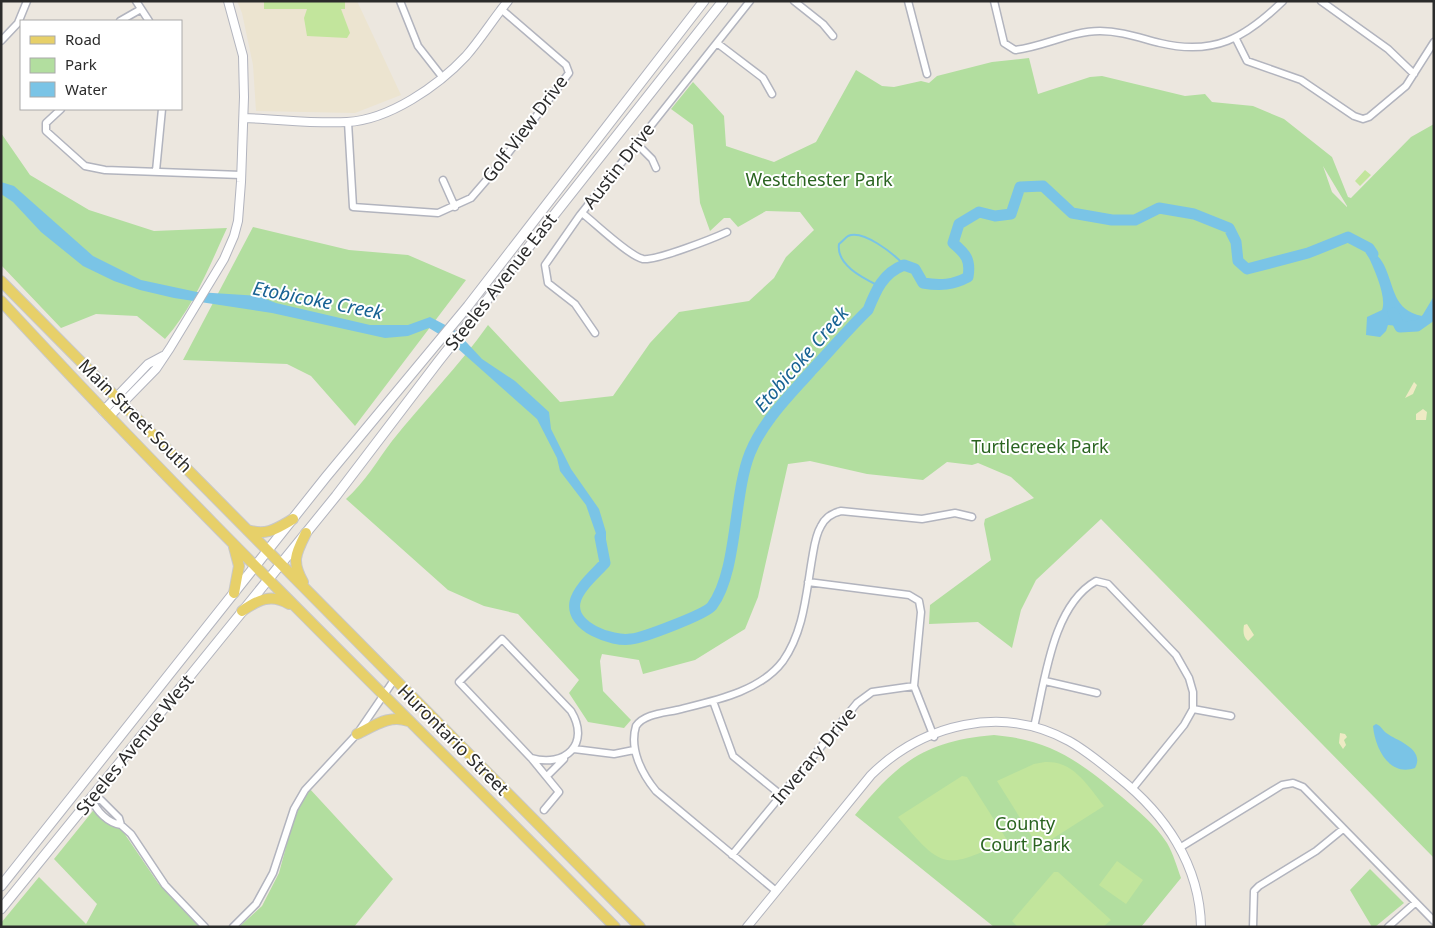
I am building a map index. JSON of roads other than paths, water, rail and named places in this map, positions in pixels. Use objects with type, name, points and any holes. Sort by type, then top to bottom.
[{"type":"main road","name":"Steeles Avenue East","points":[[255,566],[468,306],[704,1]]},
{"type":"main road","name":"Steeles Avenue East","points":[[268,579],[306,533],[614,137],[723,1]]},
{"type":"main road","name":"Main Street South","points":[[1,282],[268,551]]},
{"type":"main road","name":"Main Street South","points":[[1,301],[106,414],[255,566]]},
{"type":"main road","points":[[171,480],[184,466]]},
{"type":"main road","points":[[246,530],[266,533],[293,519]]},
{"type":"main road","points":[[306,533],[295,558],[295,565],[310,593]]},
{"type":"main road","points":[[231,542],[236,552],[239,566],[234,593]]},
{"type":"main road","name":"Hurontario Street","points":[[268,551],[640,927]]},
{"type":"main road","name":"Hurontario Street","points":[[255,566],[615,927]]},
{"type":"main road","name":"Steeles Avenue West","points":[[1,886],[162,686],[255,566]]},
{"type":"main road","name":"Steeles Avenue West","points":[[1,909],[268,579]]},
{"type":"main road","points":[[242,611],[256,602],[271,597],[283,601],[298,610]]},
{"type":"main road","points":[[161,713],[164,701],[162,686]]},
{"type":"main road","points":[[358,734],[388,719],[398,717],[409,721]]},
{"type":"main road","points":[[79,788],[92,798]]},
{"type":"main road","points":[[8,878],[19,887]]},
{"type":"street","points":[[1,41],[18,22],[27,1]]},
{"type":"street","points":[[136,1],[148,20]]},
{"type":"street","points":[[106,414],[148,364],[164,355],[210,282],[234,236],[238,221],[244,118],[243,56],[228,1]]},
{"type":"street","points":[[400,1],[418,46],[443,78]]},
{"type":"street","points":[[244,118],[348,122],[370,118],[410,100],[443,78],[467,55],[508,1]]},
{"type":"street","name":"Austin Drive","points":[[595,333],[575,304],[548,283],[545,272],[549,258],[636,143],[750,1]]},
{"type":"street","points":[[794,1],[823,24],[833,36]]},
{"type":"street","points":[[908,1],[927,74]]},
{"type":"street","points":[[994,1],[1004,43],[1014,50],[1098,31],[1124,33],[1179,46],[1202,47],[1236,39],[1258,25],[1283,1]]},
{"type":"street","points":[[1321,1],[1388,48],[1414,74]]},
{"type":"street","points":[[122,20],[141,9]]},
{"type":"street","name":"Golf View Drive","points":[[348,122],[353,207],[438,213],[471,198],[496,169],[569,73],[566,65],[501,9]]},
{"type":"street","points":[[1236,39],[1247,61],[1302,80],[1361,119],[1369,117],[1406,86],[1434,42]]},
{"type":"street","points":[[717,43],[763,78],[772,94]]},
{"type":"street","points":[[60,110],[46,123],[46,131],[85,166],[105,170],[241,175]]},
{"type":"street","points":[[156,171],[162,110]]},
{"type":"street","points":[[636,143],[652,159],[656,168]]},
{"type":"street","points":[[443,180],[455,206]]},
{"type":"street","points":[[582,213],[642,259],[656,257],[727,232]]},
{"type":"street","points":[[776,891],[656,792],[644,773],[634,750],[634,731],[642,720],[713,701],[748,687],[782,662],[798,634],[817,535],[826,519],[834,513],[842,511],[922,519],[955,513],[972,517]]},
{"type":"street","points":[[1034,727],[1059,625],[1067,608],[1091,584],[1102,581],[1108,584],[1176,655],[1189,678],[1193,692],[1193,709],[1184,725],[1132,788]]},
{"type":"street","points":[[808,582],[909,595],[919,601],[921,612],[914,686],[933,735]]},
{"type":"street","points":[[544,810],[559,792],[548,775],[459,682],[502,639],[571,711],[578,728],[574,749],[548,775]]},
{"type":"street","points":[[233,927],[256,904],[273,873],[294,809],[305,790],[358,734],[394,680]]},
{"type":"street","points":[[1045,681],[1097,694]]},
{"type":"street","name":"Inverary Drive","points":[[732,855],[857,703],[872,692],[914,686]]},
{"type":"street","points":[[713,701],[733,756],[780,795]]},
{"type":"street","points":[[1193,709],[1231,716]]},
{"type":"street","points":[[747,927],[871,776],[898,752],[933,735],[976,723],[1008,723],[1034,727],[1067,740],[1081,748],[1132,788],[1161,819],[1181,848],[1194,882],[1201,927]]},
{"type":"street","points":[[574,749],[614,754],[634,750]]},
{"type":"street","points":[[531,758],[554,761],[568,754]]},
{"type":"street","points":[[1181,848],[1282,785],[1293,783],[1303,787],[1434,921]]},
{"type":"street","points":[[92,798],[101,800],[120,818],[121,824],[131,834],[165,884],[205,927]]},
{"type":"street","points":[[1253,927],[1254,891],[1316,851],[1344,829]]},
{"type":"street","points":[[1388,927],[1415,903]]},
{"type":"water","points":[[1,182],[14,186],[93,256],[141,280],[197,292],[258,296],[276,303],[370,325],[408,325],[430,317],[455,330],[482,359],[515,381],[549,412],[551,429],[571,469],[599,509],[606,532],[606,551],[602,551],[586,505],[560,471],[557,458],[537,419],[447,339],[429,328],[408,336],[385,338],[272,313],[174,298],[140,290],[114,281],[83,266],[41,232],[13,202],[1,194]]},
{"type":"water","points":[[1361,242],[1382,261],[1396,297],[1405,309],[1422,316],[1434,296],[1434,311],[1423,321],[1413,325],[1388,325],[1386,331],[1380,337],[1366,335],[1367,317],[1382,310],[1383,303],[1377,276]]},
{"type":"water","points":[[1376,724],[1413,750],[1417,761],[1415,768],[1406,770],[1398,768],[1385,759],[1374,734],[1373,726]]},
{"type":"waterway","name":"Etobicoke Creek","points":[[600,537],[605,563],[583,586],[575,602],[575,611],[579,619],[594,631],[614,638],[638,638],[687,620],[712,606],[727,573],[741,490],[750,453],[755,441],[769,420],[785,399],[868,310],[877,289],[885,277],[897,268],[904,265],[915,269],[923,283],[946,284],[968,277],[968,262],[953,243],[959,224],[979,212],[995,216],[1011,214],[1020,187],[1043,186],[1072,213],[1112,220],[1135,220],[1159,208],[1194,214],[1229,228],[1236,242],[1238,261],[1247,269],[1308,253],[1348,237],[1369,248],[1373,254]]},
{"type":"waterway","points":[[879,286],[852,270],[842,258],[839,252],[839,244],[848,236],[862,236],[870,239],[886,249],[904,265]]},
{"type":"waterway","name":"Etobicoke Creek","points":[[1393,313],[1400,327],[1417,326],[1434,314]]},
{"type":"park label","name":"Westchester Park","points":[[819,180]]},
{"type":"park label","name":"Turtlecreek Park","points":[[1040,447]]},
{"type":"park label","name":"County Court Park","points":[[1025,834]]}]
